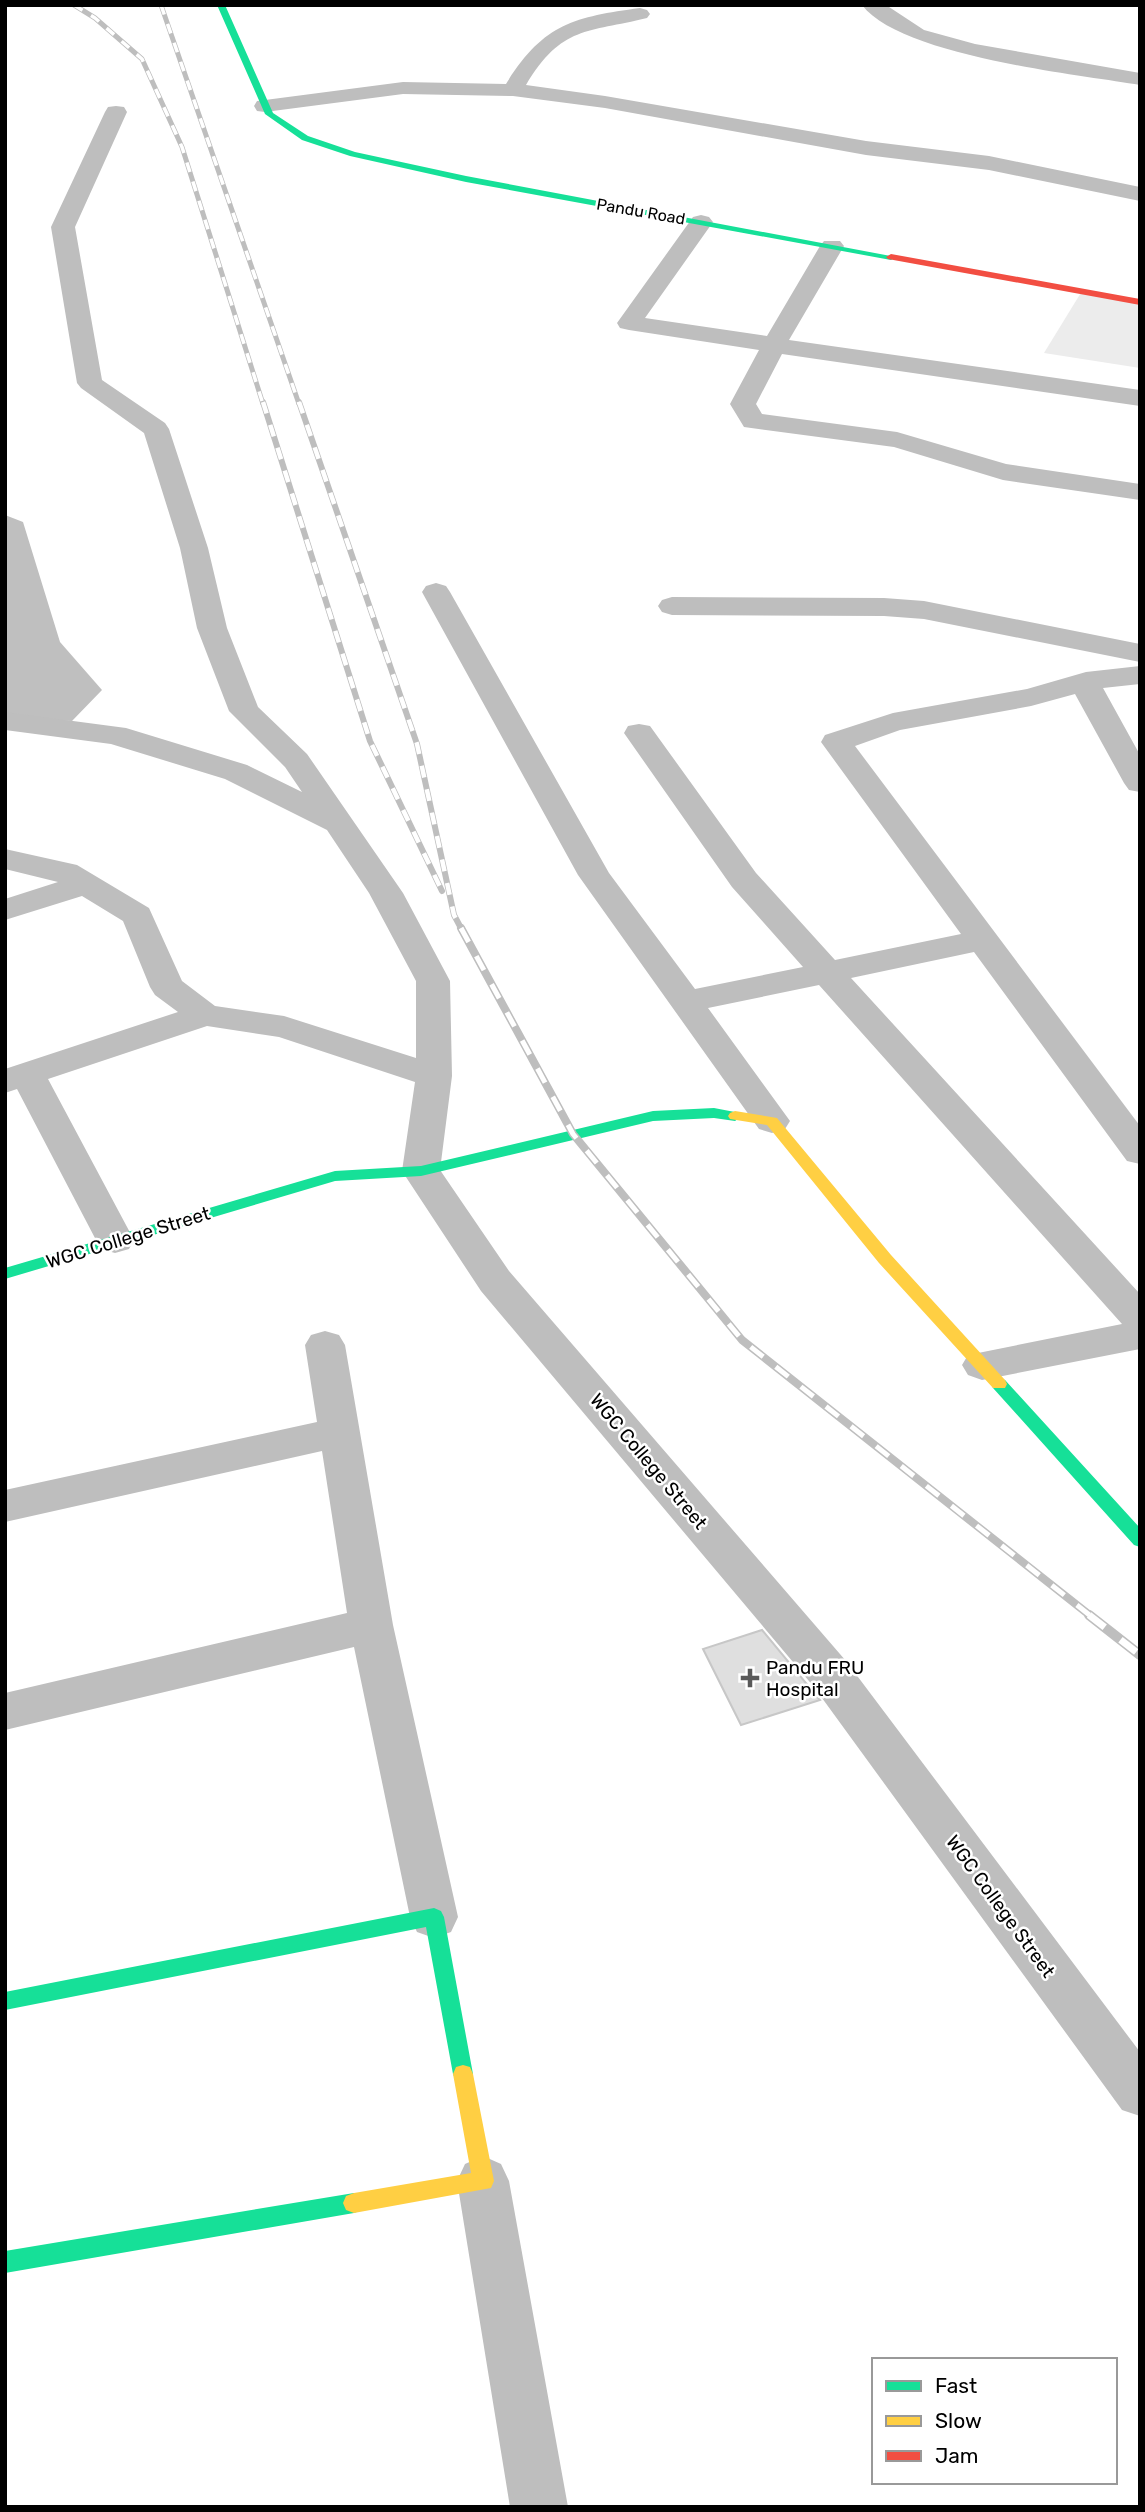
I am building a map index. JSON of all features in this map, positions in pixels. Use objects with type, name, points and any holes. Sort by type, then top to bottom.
[{"type":"street","name":"Pandu Road","points":[[221,5],[269,114],[305,138],[353,154],[466,179],[1140,302]]},
{"type":"street","points":[[872,5],[917,34],[972,50],[1140,79]]},
{"type":"street","points":[[513,90],[525,68],[544,44],[564,32],[598,19],[640,14]]},
{"type":"street","points":[[265,106],[403,88],[513,90],[866,148],[989,163],[1140,194]]},
{"type":"street","points":[[116,113],[63,227],[90,383],[156,429],[194,548],[212,628],[244,711],[296,761],[386,893],[433,981],[434,1076],[421,1171],[653,1116],[714,1113],[772,1121]]},
{"type":"street","points":[[701,222],[629,323],[1140,398]]},
{"type":"street","points":[[832,246],[743,404],[753,421],[897,440],[1003,472],[1140,492]]},
{"type":"street","points":[[436,592],[594,875],[772,1121],[885,1259],[1140,1540]]},
{"type":"street","points":[[672,606],[884,607],[924,610],[1140,653]]},
{"type":"street","points":[[1140,675],[1086,681],[1031,697],[893,722],[836,742],[1140,1152]]},
{"type":"street","points":[[1086,681],[1092,699],[1140,783]]},
{"type":"street","points":[[5,722],[114,735],[224,768],[338,823]]},
{"type":"street","points":[[639,733],[744,880],[1140,1320]]},
{"type":"street","points":[[5,859],[65,872],[136,915],[167,987],[205,1015]]},
{"type":"street","points":[[5,910],[85,884]]},
{"type":"street","points":[[686,1002],[981,940]]},
{"type":"street","points":[[115,1240],[16,1077],[205,1015],[284,1027],[434,1076]]},
{"type":"street","name":"WGC College Street","points":[[5,1274],[335,1176],[421,1171],[495,1281],[830,1674],[1140,2093]]},
{"type":"street","points":[[982,1365],[1140,1335]]},
{"type":"street","points":[[325,1345],[370,1625],[433,1917],[483,2181],[539,2507]]},
{"type":"street","points":[[5,1506],[339,1432]]},
{"type":"street","points":[[5,1713],[370,1625]]},
{"type":"street","points":[[5,2001],[433,1917]]},
{"type":"street","points":[[5,2262],[483,2181]]},
{"type":"shaded area","points":[[1082,291],[1140,302],[1140,368],[1044,353]]},
{"type":"shaded area","points":[[5,515],[23,522],[60,642],[102,690],[72,721],[5,718]]},
{"type":"building","points":[[762,1630],[820,1700],[741,1725],[703,1649]]},
{"type":"railway","points":[[74,5],[95,18],[142,59],[182,147],[263,404]]},
{"type":"railway","points":[[161,5],[299,404]]},
{"type":"railway","points":[[263,402],[370,741],[442,891]]},
{"type":"railway","points":[[299,402],[417,744],[454,915],[462,930]]},
{"type":"railway","points":[[461,928],[573,1134],[742,1340],[1092,1617]]},
{"type":"railway","points":[[1089,1615],[1140,1655]]},
{"type":"traffic: fast","points":[[221,5],[269,114],[305,138],[353,154],[466,179],[891,257]]},
{"type":"traffic: fast","points":[[5,1274],[335,1176],[421,1171],[653,1116],[714,1113],[735,1116]]},
{"type":"traffic: fast","points":[[999,1384],[1140,1540]]},
{"type":"traffic: fast","points":[[5,2001],[434,1917],[463,2074]]},
{"type":"traffic: fast","points":[[5,2262],[354,2203]]},
{"type":"traffic: slow","points":[[735,1116],[772,1121],[885,1259],[999,1384]]},
{"type":"traffic: slow","points":[[354,2203],[483,2181],[463,2074]]},
{"type":"traffic: jam","points":[[891,257],[1140,302]]},
{"type":"place","name":"Pandu FRU Hospital","points":[[750,1678]]}]
